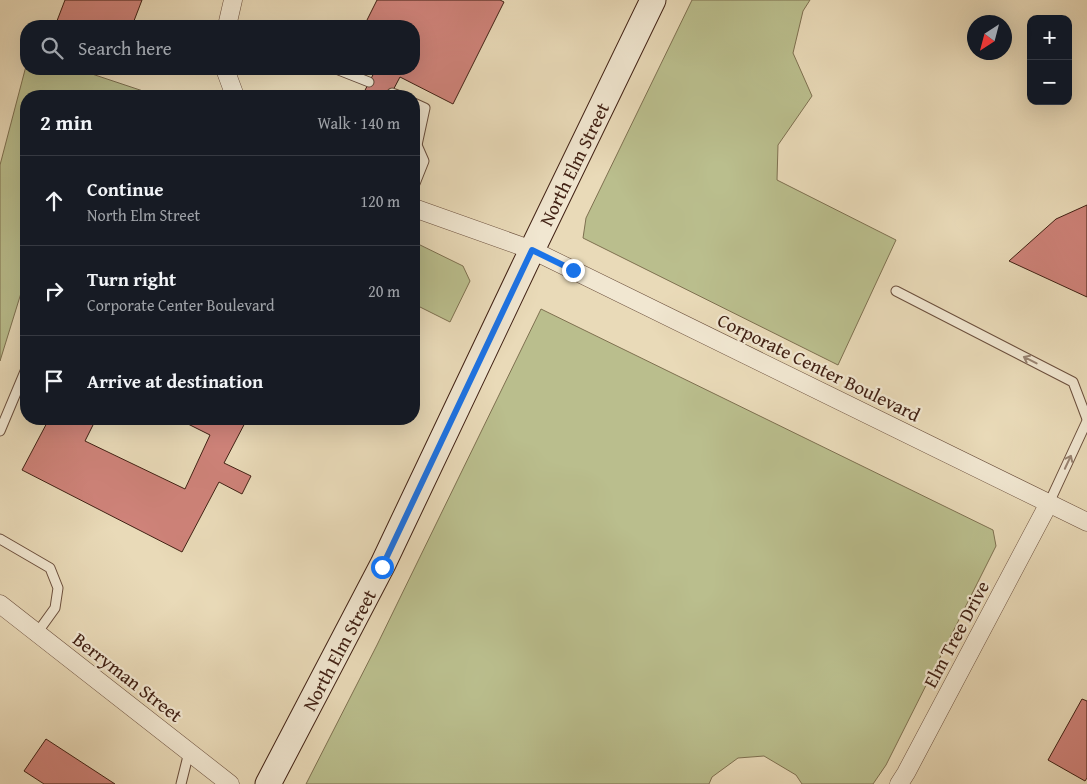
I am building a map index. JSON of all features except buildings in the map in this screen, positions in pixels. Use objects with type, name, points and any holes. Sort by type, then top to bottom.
[{"type":"main road","name":"North Elm Street","points":[[268,784],[383,564],[653,0]]},
{"type":"street","points":[[229,20],[233,0]]},
{"type":"street","points":[[227,75],[233,90]]},
{"type":"street","name":"Corporate Center Boulevard","points":[[420,210],[532,250],[1087,522]]},
{"type":"street","name":"Elm Tree Drive","points":[[899,784],[1048,503]]},
{"type":"street","name":"Berryman Street","points":[[0,604],[230,784]]},
{"type":"lane","points":[[352,75],[370,82]]},
{"type":"lane","points":[[420,106],[425,108],[420,127]]},
{"type":"lane","points":[[420,154],[424,160],[420,170]]},
{"type":"lane","points":[[896,291],[1073,382],[1087,420],[1048,503]]},
{"type":"lane","points":[[0,431],[20,383]]},
{"type":"lane","points":[[0,540],[50,568],[58,588],[56,608],[37,633]]},
{"type":"lane","points":[[181,784],[189,752]]},
{"type":"green space","points":[[692,0],[810,0],[803,11],[793,53],[812,96],[778,145],[777,180],[896,240],[838,365],[583,238],[586,218]]},
{"type":"green space","points":[[24,75],[95,75],[140,90],[20,90],[20,296],[0,361],[0,165]]},
{"type":"green space","points":[[420,245],[463,266],[470,281],[450,322],[420,307]]},
{"type":"green space","points":[[541,309],[993,530],[996,546],[886,765],[873,784],[802,784],[796,775],[764,756],[738,758],[712,777],[709,784],[306,784],[377,645]]},
{"type":"route","points":[[382,567],[532,250],[573,270]]}]
